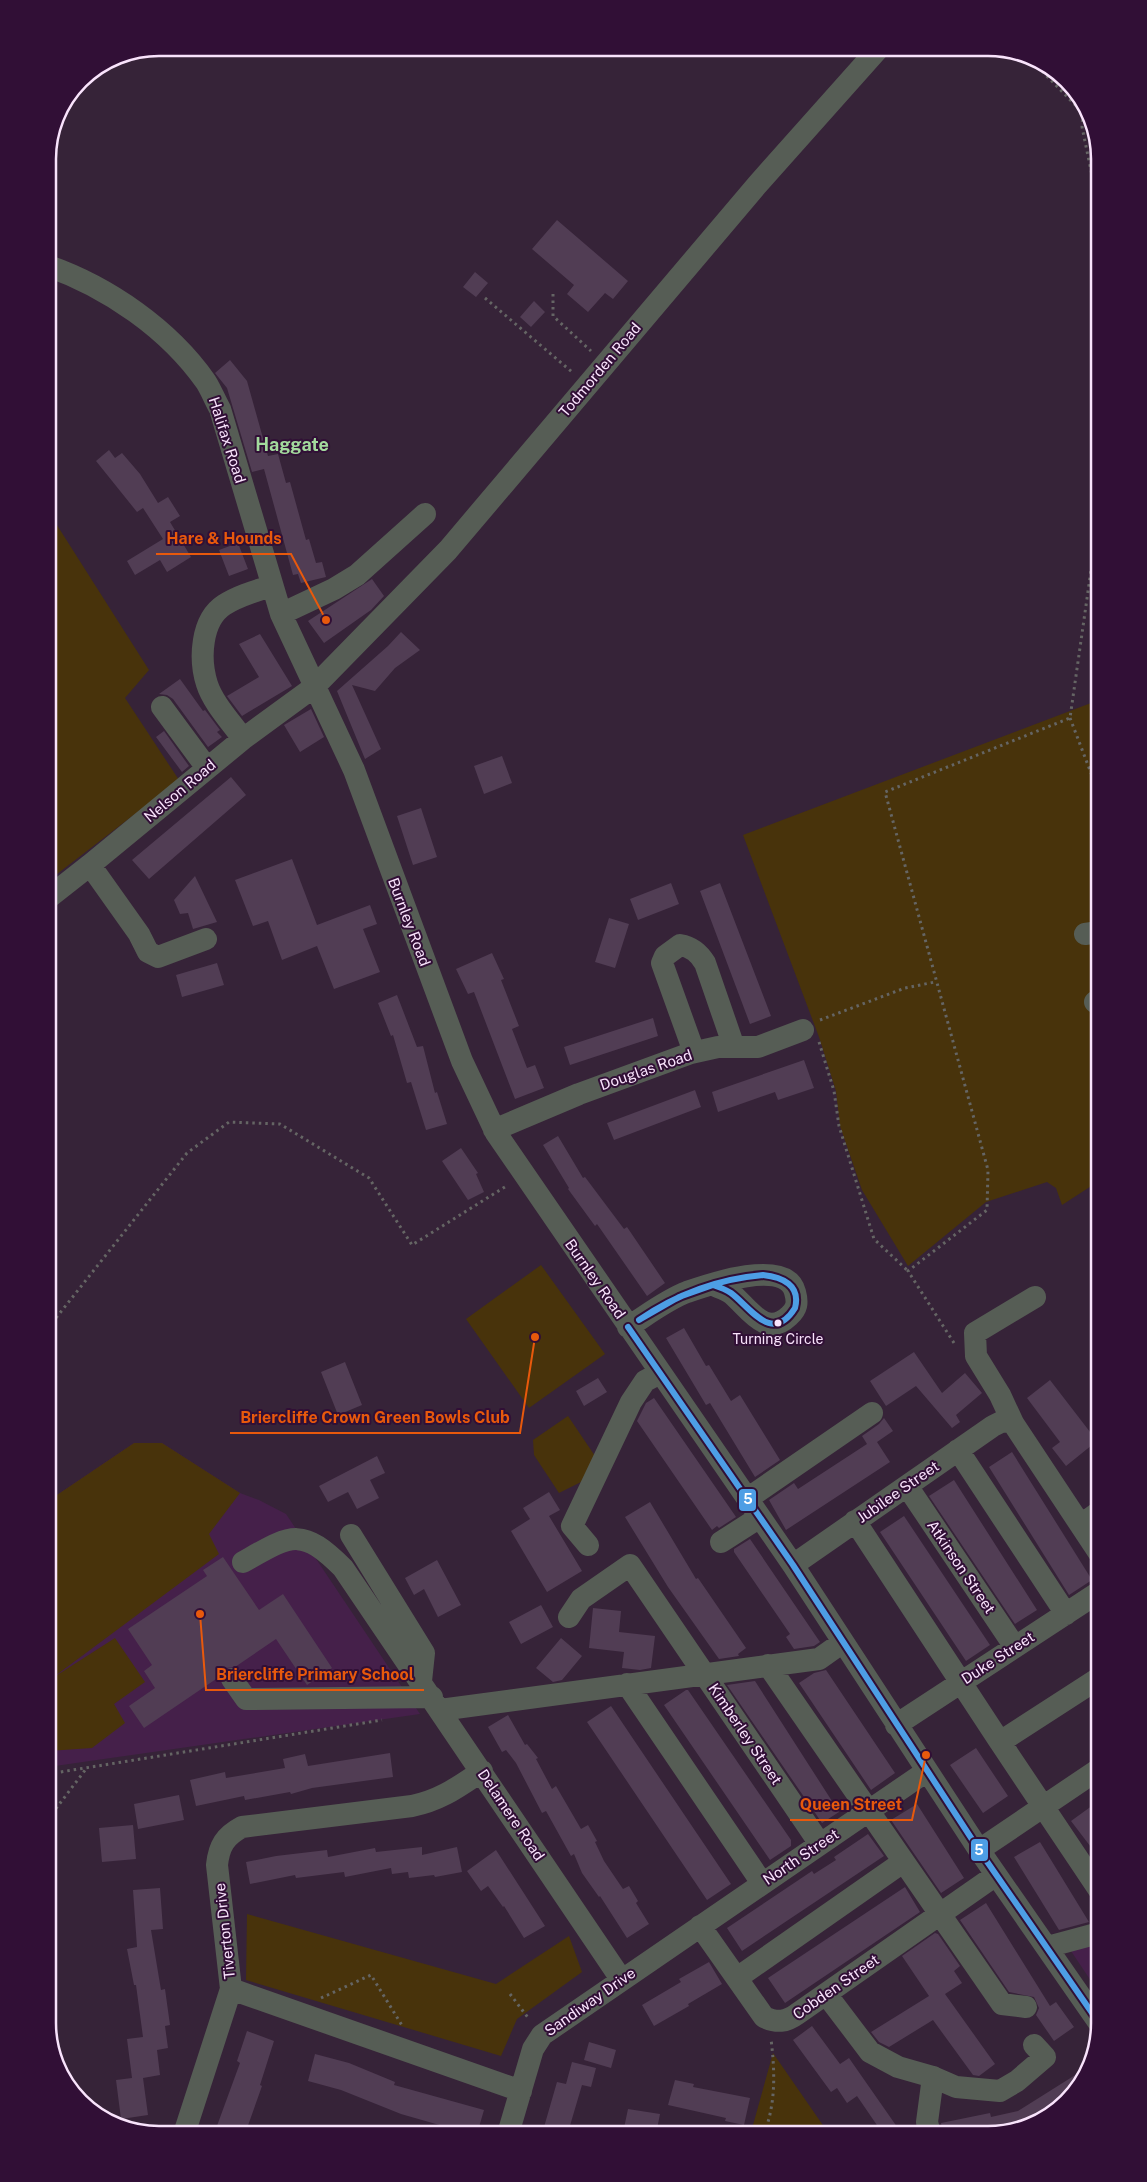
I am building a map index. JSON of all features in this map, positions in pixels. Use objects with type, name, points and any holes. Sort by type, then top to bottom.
[{"type":"street","name":"Todmorden Road","points":[[314,687],[448,550],[757,185],[872,56]]},
{"type":"street","name":"Halifax Road","points":[[56,269],[135,310],[181,351],[207,383],[220,409],[271,586],[281,614],[314,687]]},
{"type":"street","points":[[281,614],[334,589],[357,575],[425,514]]},
{"type":"street","points":[[243,739],[207,684],[203,660],[205,637],[214,615],[223,606],[239,597],[271,586]]},
{"type":"street","name":"Nelson Road","points":[[56,892],[243,739],[314,687]]},
{"type":"street","name":"Burnley Road","points":[[314,687],[354,770],[462,1061],[494,1130],[793,1565],[979,1850],[1091,2010]]},
{"type":"street","points":[[162,707],[207,768]]},
{"type":"street","points":[[90,865],[139,934],[148,952],[158,957],[206,939]]},
{"type":"street","points":[[694,1052],[662,963],[666,956],[680,945],[688,946],[699,953],[705,963],[734,1047]]},
{"type":"street","name":"Douglas Road","points":[[494,1130],[579,1094],[694,1052],[718,1047],[758,1047],[804,1029]]},
{"type":"street","points":[[628,1327],[662,1304],[686,1292],[713,1285]]},
{"type":"street","points":[[1035,1297],[974,1333],[976,1356],[1000,1395],[1008,1422],[1091,1539]]},
{"type":"street","points":[[588,1545],[572,1526],[631,1402],[645,1381],[660,1373]]},
{"type":"street","points":[[747,1499],[872,1413]]},
{"type":"street","name":"Jubilee Street","points":[[793,1565],[958,1450],[1008,1422]]},
{"type":"street","points":[[958,1450],[1066,1614]]},
{"type":"street","name":"Atkinson Street","points":[[907,1486],[1015,1647]]},
{"type":"street","points":[[721,1542],[760,1517]]},
{"type":"street","points":[[1081,1524],[1091,1518]]},
{"type":"street","points":[[855,1521],[960,1683],[1091,1877]]},
{"type":"street","points":[[351,1535],[424,1653],[431,1696]]},
{"type":"street","name":"Delamere Road","points":[[243,1562],[279,1542],[295,1537],[311,1541],[326,1550],[343,1568],[621,1979]]},
{"type":"street","name":"Kimberley Street","points":[[569,1617],[581,1599],[630,1565],[820,1844]]},
{"type":"street","name":"Duke Street","points":[[896,1725],[1091,1598]]},
{"type":"street","points":[[232,1679],[246,1699],[431,1696],[627,1684],[819,1659],[843,1642]]},
{"type":"street","points":[[768,1665],[1002,2004],[1026,2007]]},
{"type":"street","points":[[627,1684],[762,1883]]},
{"type":"street","points":[[1000,1742],[1091,1684]]},
{"type":"street","name":"Tiverton Drive","points":[[482,1771],[444,1796],[429,1802],[412,1806],[242,1827],[232,1832],[223,1841],[219,1849],[217,1865],[231,1989],[520,2091]]},
{"type":"street","name":"North Street","points":[[700,1926],[927,1772]]},
{"type":"street","points":[[979,1850],[1043,1807],[1091,1778]]},
{"type":"street","points":[[737,1978],[903,1862]]},
{"type":"street","name":"Cobden Street","points":[[768,2019],[775,2022],[789,2019],[996,1875]]},
{"type":"street","points":[[700,1926],[764,2017],[768,2019]]},
{"type":"street","name":"Sandiway Drive","points":[[510,2126],[533,2049],[542,2035],[700,1926]]},
{"type":"street","points":[[1047,1947],[1091,1935]]},
{"type":"street","points":[[187,2126],[231,1989]]},
{"type":"street","points":[[826,1994],[870,2052],[898,2067],[933,2077],[956,2087],[1000,2091],[1017,2081],[1044,2056]]},
{"type":"street","points":[[928,2126],[933,2077]]},
{"type":"path","points":[[1044,74],[1074,104]]},
{"type":"path","points":[[1083,119],[1082,128],[1091,168]]},
{"type":"path","points":[[553,294],[552,316],[593,353],[602,368]]},
{"type":"path","points":[[485,298],[571,371],[585,388]]},
{"type":"path","points":[[1091,575],[1070,718],[1091,771]]},
{"type":"path","points":[[908,1271],[987,1210],[988,1170],[885,792],[1070,718]]},
{"type":"path","points":[[936,982],[905,988],[817,1021],[804,1029],[818,1038],[834,1091],[839,1126],[874,1239],[908,1271],[956,1346]]},
{"type":"path","points":[[56,1318],[187,1153],[229,1122],[280,1124],[369,1178],[412,1245],[524,1176]]},
{"type":"path","points":[[56,1773],[391,1718]]},
{"type":"path","points":[[56,1808],[86,1768]]},
{"type":"path","points":[[294,2011],[372,1975],[421,2056]]},
{"type":"path","points":[[510,1994],[542,2035]]},
{"type":"path","points":[[767,2126],[771,2116],[775,2071],[768,2019]]},
{"type":"shaded area","points":[[56,524],[149,670],[125,698],[179,780],[56,875]]},
{"type":"shaded area","points":[[1091,703],[1091,1186],[1062,1205],[1056,1188],[1047,1182],[986,1202],[908,1266],[862,1190],[840,1126],[836,1091],[819,1037],[743,835]]},
{"type":"shaded area","points":[[541,1265],[605,1354],[529,1408],[466,1319]]},
{"type":"shaded area","points":[[568,1416],[595,1456],[587,1479],[559,1493],[534,1455],[533,1440]]},
{"type":"shaded area","points":[[134,1443],[162,1443],[240,1493],[259,1500],[286,1514],[420,1714],[56,1766],[56,1496]]},
{"type":"shaded area","points":[[134,1443],[162,1443],[240,1493],[209,1534],[219,1554],[56,1675],[56,1496]]},
{"type":"shaded area","points":[[115,1638],[145,1682],[114,1704],[125,1723],[92,1748],[56,1750],[56,1676]]},
{"type":"shaded area","points":[[247,1914],[496,1984],[569,1936],[582,1972],[517,2019],[501,2056],[246,1980]]},
{"type":"shaded area","points":[[1091,1945],[1091,1981],[1071,1951]]},
{"type":"shaded area","points":[[773,2053],[823,2126],[753,2125]]},
{"type":"building","points":[[557,220],[628,281],[613,299],[605,293],[588,312],[567,294],[574,285],[532,249]]},
{"type":"building","points":[[475,272],[488,283],[476,297],[463,287]]},
{"type":"building","points":[[534,301],[545,312],[531,327],[520,317]]},
{"type":"building","points":[[230,360],[247,381],[268,456],[278,454],[286,483],[290,482],[306,540],[309,539],[316,563],[322,562],[326,577],[301,583],[298,574],[293,575],[264,469],[252,472],[227,388],[215,373]]},
{"type":"building","points":[[109,450],[115,458],[122,453],[140,474],[158,503],[168,497],[180,516],[170,522],[191,557],[167,572],[160,560],[135,575],[127,561],[163,539],[143,508],[137,512],[96,461]]},
{"type":"building","points":[[238,543],[248,569],[229,576],[219,550]]},
{"type":"building","points":[[372,579],[384,596],[371,610],[324,643],[308,621]]},
{"type":"building","points":[[401,632],[420,650],[395,668],[375,691],[352,685],[381,749],[365,759],[337,691]]},
{"type":"building","points":[[260,634],[292,686],[242,716],[227,696],[259,677],[239,644]]},
{"type":"building","points":[[180,679],[203,711],[205,710],[220,730],[217,732],[222,737],[208,747],[173,699],[167,695],[159,694]]},
{"type":"building","points":[[311,709],[324,737],[300,752],[284,725]]},
{"type":"building","points":[[164,731],[189,766],[182,772],[156,737]]},
{"type":"building","points":[[502,756],[512,783],[484,794],[474,766]]},
{"type":"building","points":[[231,777],[246,795],[149,879],[132,860]]},
{"type":"building","points":[[421,808],[437,857],[413,865],[397,816]]},
{"type":"building","points":[[292,859],[317,925],[370,905],[377,924],[363,929],[380,972],[334,989],[317,946],[282,960],[268,921],[253,926],[235,880]]},
{"type":"building","points":[[195,876],[217,922],[193,929],[188,913],[180,914],[174,900]]},
{"type":"building","points":[[671,883],[679,904],[638,920],[630,899]]},
{"type":"building","points":[[720,883],[771,1016],[750,1024],[700,891]]},
{"type":"building","points":[[609,918],[629,924],[615,968],[595,962]]},
{"type":"building","points":[[492,953],[504,979],[501,980],[519,1026],[512,1029],[527,1068],[535,1065],[544,1088],[515,1099],[474,992],[468,994],[456,969]]},
{"type":"building","points":[[217,963],[224,985],[182,997],[176,975]]},
{"type":"building","points":[[397,995],[417,1047],[423,1046],[435,1093],[437,1092],[447,1124],[426,1130],[411,1082],[407,1083],[393,1035],[391,1036],[378,1003]]},
{"type":"building","points":[[653,1018],[658,1036],[570,1065],[564,1047]]},
{"type":"building","points":[[804,1060],[814,1088],[778,1100],[775,1092],[718,1112],[712,1092]]},
{"type":"building","points":[[695,1090],[701,1107],[614,1140],[607,1123]]},
{"type":"building","points":[[558,1136],[583,1178],[585,1177],[624,1229],[627,1227],[665,1283],[647,1296],[597,1224],[595,1226],[568,1189],[543,1145]]},
{"type":"building","points":[[461,1148],[478,1173],[476,1174],[484,1192],[468,1200],[442,1161]]},
{"type":"building","points":[[684,1328],[706,1366],[709,1365],[731,1401],[740,1395],[780,1460],[755,1477],[710,1403],[706,1405],[666,1338]]},
{"type":"building","points":[[914,1352],[942,1393],[965,1373],[982,1393],[956,1415],[960,1422],[952,1428],[916,1386],[886,1406],[870,1381]]},
{"type":"building","points":[[345,1362],[362,1405],[338,1415],[321,1372]]},
{"type":"building","points":[[598,1378],[607,1392],[584,1406],[576,1391]]},
{"type":"building","points":[[1050,1380],[1091,1433],[1091,1446],[1066,1466],[1052,1448],[1060,1442],[1027,1398]]},
{"type":"building","points":[[654,1398],[736,1517],[719,1528],[717,1526],[712,1530],[637,1421],[646,1403]]},
{"type":"building","points":[[884,1418],[893,1431],[877,1442],[890,1462],[786,1530],[769,1500],[794,1483],[798,1489],[867,1444],[862,1436]]},
{"type":"building","points":[[1012,1452],[1091,1581],[1069,1595],[989,1467]]},
{"type":"building","points":[[377,1456],[385,1473],[370,1480],[379,1498],[357,1509],[348,1492],[328,1502],[319,1486]]},
{"type":"building","points":[[954,1480],[1037,1610],[1015,1624],[929,1496]]},
{"type":"building","points":[[549,1492],[560,1510],[549,1516],[582,1571],[547,1592],[511,1531],[530,1519],[523,1508]]},
{"type":"building","points":[[650,1502],[696,1579],[698,1578],[746,1648],[738,1654],[739,1656],[719,1659],[668,1587],[625,1517]]},
{"type":"building","points":[[904,1516],[990,1645],[966,1661],[880,1532]]},
{"type":"building","points":[[750,1539],[820,1642],[814,1646],[794,1649],[786,1637],[790,1634],[734,1552],[734,1549]]},
{"type":"building","points":[[223,1557],[259,1610],[283,1594],[332,1668],[307,1685],[276,1639],[235,1667],[225,1668],[219,1677],[144,1728],[129,1706],[155,1688],[144,1671],[152,1665],[128,1629],[207,1576],[203,1570]]},
{"type":"building","points":[[437,1560],[461,1605],[438,1617],[424,1589],[414,1595],[405,1578]]},
{"type":"building","points":[[541,1605],[553,1627],[521,1644],[509,1622]]},
{"type":"building","points":[[593,1608],[621,1611],[619,1632],[655,1636],[651,1668],[640,1670],[622,1668],[624,1652],[589,1648]]},
{"type":"building","points":[[561,1638],[582,1656],[562,1680],[553,1682],[536,1668]]},
{"type":"building","points":[[826,1670],[895,1773],[871,1790],[799,1683],[814,1673]]},
{"type":"building","points":[[755,1681],[839,1812],[822,1823],[727,1685]]},
{"type":"building","points":[[688,1690],[791,1840],[791,1846],[770,1860],[664,1705]]},
{"type":"building","points":[[611,1706],[731,1884],[707,1900],[587,1722]]},
{"type":"building","points":[[508,1715],[525,1745],[527,1744],[538,1758],[536,1759],[552,1789],[556,1786],[581,1829],[588,1825],[597,1841],[595,1842],[604,1861],[623,1889],[629,1886],[638,1901],[636,1903],[649,1924],[627,1938],[600,1896],[582,1873],[574,1854],[571,1856],[546,1811],[542,1813],[516,1763],[506,1750],[502,1752],[488,1727]]},
{"type":"building","points":[[976,1748],[1008,1796],[983,1813],[950,1765]]},
{"type":"building","points":[[390,1753],[393,1777],[312,1788],[291,1794],[290,1792],[245,1800],[244,1796],[196,1806],[190,1780],[225,1772],[226,1778],[285,1768],[283,1759],[305,1754],[308,1766]]},
{"type":"building","points":[[179,1795],[184,1820],[138,1829],[134,1804]]},
{"type":"building","points":[[917,1804],[964,1878],[941,1893],[891,1820]]},
{"type":"building","points":[[1091,1807],[1091,1847],[1071,1821]]},
{"type":"building","points":[[133,1825],[136,1859],[102,1862],[99,1828]]},
{"type":"building","points":[[868,1834],[884,1856],[742,1951],[727,1928],[812,1871],[814,1874],[836,1860],[834,1857]]},
{"type":"building","points":[[1040,1842],[1089,1922],[1059,1930],[1014,1857]]},
{"type":"building","points":[[422,1847],[422,1855],[457,1847],[462,1872],[435,1877],[434,1875],[409,1878],[408,1872],[392,1874],[391,1868],[345,1877],[344,1872],[296,1878],[295,1875],[250,1884],[246,1862],[276,1856],[327,1850],[328,1857],[375,1848],[376,1852]]},
{"type":"building","points":[[496,1850],[545,1926],[524,1938],[504,1906],[488,1886],[481,1891],[467,1871]]},
{"type":"building","points":[[905,1887],[920,1912],[785,2003],[768,1978]]},
{"type":"building","points":[[160,1888],[163,1929],[151,1930],[161,1990],[165,1989],[170,2025],[165,2026],[168,2048],[157,2050],[160,2075],[143,2078],[148,2115],[122,2119],[116,2080],[132,2078],[127,2039],[143,2037],[136,1985],[134,1985],[127,1949],[137,1947],[133,1890]]},
{"type":"building","points":[[986,1903],[1050,2006],[1056,2002],[1074,2027],[1054,2041],[1036,2015],[1039,2008],[1034,1997],[1009,1992],[960,1920]]},
{"type":"building","points":[[935,1933],[938,1934],[960,1966],[954,1971],[962,1983],[945,1994],[995,2064],[979,2076],[973,2075],[933,2020],[889,2047],[879,2042],[871,2032],[929,1996],[902,1956]]},
{"type":"building","points":[[709,1962],[722,1984],[654,2026],[642,2005],[681,1982],[679,1979]]},
{"type":"building","points":[[812,2026],[840,2064],[849,2058],[896,2126],[878,2126],[857,2096],[847,2103],[837,2088],[831,2092],[793,2040]]},
{"type":"building","points":[[247,2031],[274,2041],[260,2085],[262,2086],[248,2126],[217,2126],[240,2063],[237,2061]]},
{"type":"building","points":[[589,2042],[616,2050],[611,2068],[584,2060]]},
{"type":"building","points":[[315,2054],[349,2063],[395,2082],[394,2085],[484,2110],[479,2126],[443,2126],[401,2114],[341,2090],[308,2081]]},
{"type":"building","points":[[572,2062],[596,2068],[591,2087],[582,2085],[570,2126],[544,2126],[557,2082],[566,2084]]},
{"type":"building","points":[[1076,2074],[1056,2100],[1027,2118],[994,2126],[942,2126],[941,2123],[990,2113],[991,2117],[1018,2111]]},
{"type":"building","points":[[675,2080],[694,2084],[693,2087],[750,2098],[744,2125],[725,2121],[726,2118],[668,2105]]},
{"type":"building","points":[[628,2109],[660,2114],[658,2126],[624,2126]]},
{"type":"transit line","name":"5","points":[[763,1275],[730,1280],[698,1289],[683,1295],[668,1303],[653,1311],[639,1320],[679,1297],[713,1285],[731,1293],[762,1320],[778,1323],[786,1319],[795,1308],[795,1293],[793,1288],[783,1280],[763,1275]]},
{"type":"transit line","name":"5","points":[[628,1327],[793,1565],[979,1850],[1091,2011]]},
{"type":"place","name":"Hare & Hounds","points":[[326,620]]},
{"type":"place","name":"Turning Circle","points":[[778,1323]]},
{"type":"place","name":"Briercliffe Crown Green Bowls Club","points":[[535,1337]]},
{"type":"place","name":"Briercliffe Primary School","points":[[200,1614]]},
{"type":"place","name":"Queen Street","points":[[926,1755]]},
{"type":"district","name":"Haggate","points":[[292,445]]}]
